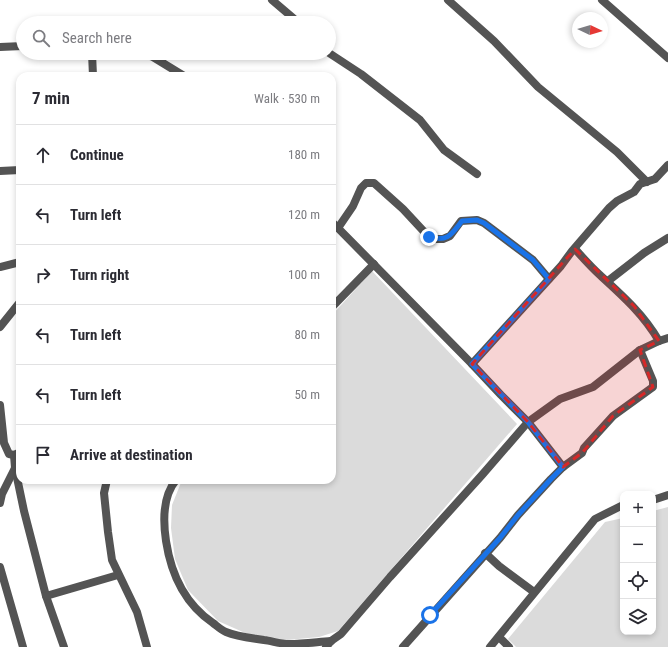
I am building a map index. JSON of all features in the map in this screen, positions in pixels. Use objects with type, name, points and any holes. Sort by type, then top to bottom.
[{"type":"street","points":[[272,0],[291,16]]},
{"type":"street","points":[[448,0],[494,41],[538,86],[617,152],[647,182]]},
{"type":"street","points":[[602,0],[668,58]]},
{"type":"street","points":[[0,47],[16,46]]},
{"type":"street","points":[[336,58],[361,74],[420,120],[444,150],[477,174]]},
{"type":"street","points":[[93,60],[94,72]]},
{"type":"street","points":[[158,60],[177,72]]},
{"type":"street","points":[[472,364],[561,266],[609,208],[617,201],[634,192],[640,184],[655,179],[668,165]]},
{"type":"street","points":[[0,171],[16,170]]},
{"type":"street","points":[[336,224],[353,206],[361,188],[366,183],[374,183],[403,209],[429,237],[443,239],[450,236],[462,221],[477,220],[484,223],[533,260],[549,279]]},
{"type":"street","points":[[336,226],[528,422],[563,467]]},
{"type":"street","points":[[608,281],[644,253],[668,238]]},
{"type":"street","points":[[575,249],[601,276],[634,306],[646,320],[659,341]]},
{"type":"street","points":[[0,267],[16,263]]},
{"type":"street","points":[[336,303],[374,264]]},
{"type":"street","points":[[0,327],[16,307]]},
{"type":"street","points":[[174,484],[168,494],[165,508],[164,528],[166,542],[176,578],[186,597],[196,610],[225,632],[288,644],[329,644],[341,634],[390,576],[528,422],[560,399],[593,387],[640,350],[668,338]]},
{"type":"street","points":[[403,647],[551,479],[563,467],[582,453],[584,448],[613,416],[653,387],[653,381],[640,350]]},
{"type":"street","points":[[0,405],[4,443],[9,454],[16,454]]},
{"type":"street","points":[[0,503],[2,494],[14,468],[16,459]]},
{"type":"street","points":[[14,468],[16,476]]},
{"type":"street","points":[[18,484],[46,596],[64,647]]},
{"type":"street","points":[[106,484],[104,493],[112,560],[137,612],[147,647]]},
{"type":"street","points":[[656,499],[668,495]]},
{"type":"street","points":[[490,647],[595,518],[620,506]]},
{"type":"street","points":[[485,553],[499,566],[534,592]]},
{"type":"street","points":[[0,566],[23,647]]},
{"type":"street","points":[[46,596],[118,575]]},
{"type":"street","points":[[499,637],[509,647]]},
{"type":"highlighted area","points":[[575,249],[634,306],[659,341],[640,350],[653,387],[613,416],[582,453],[563,467],[528,422],[472,364]]},
{"type":"shaded area","points":[[372,271],[517,424],[338,631],[319,637],[287,640],[252,636],[218,621],[188,590],[175,559],[171,528],[172,505],[180,484],[336,484],[336,311]]},
{"type":"shaded area","points":[[668,507],[668,647],[516,647],[508,639],[605,522],[620,519],[620,635],[656,635],[656,510]]},
{"type":"route","points":[[429,237],[443,239],[450,236],[462,221],[477,220],[484,223],[533,260],[549,279],[472,364],[528,422],[563,467],[518,515],[500,538],[430,615]]}]
